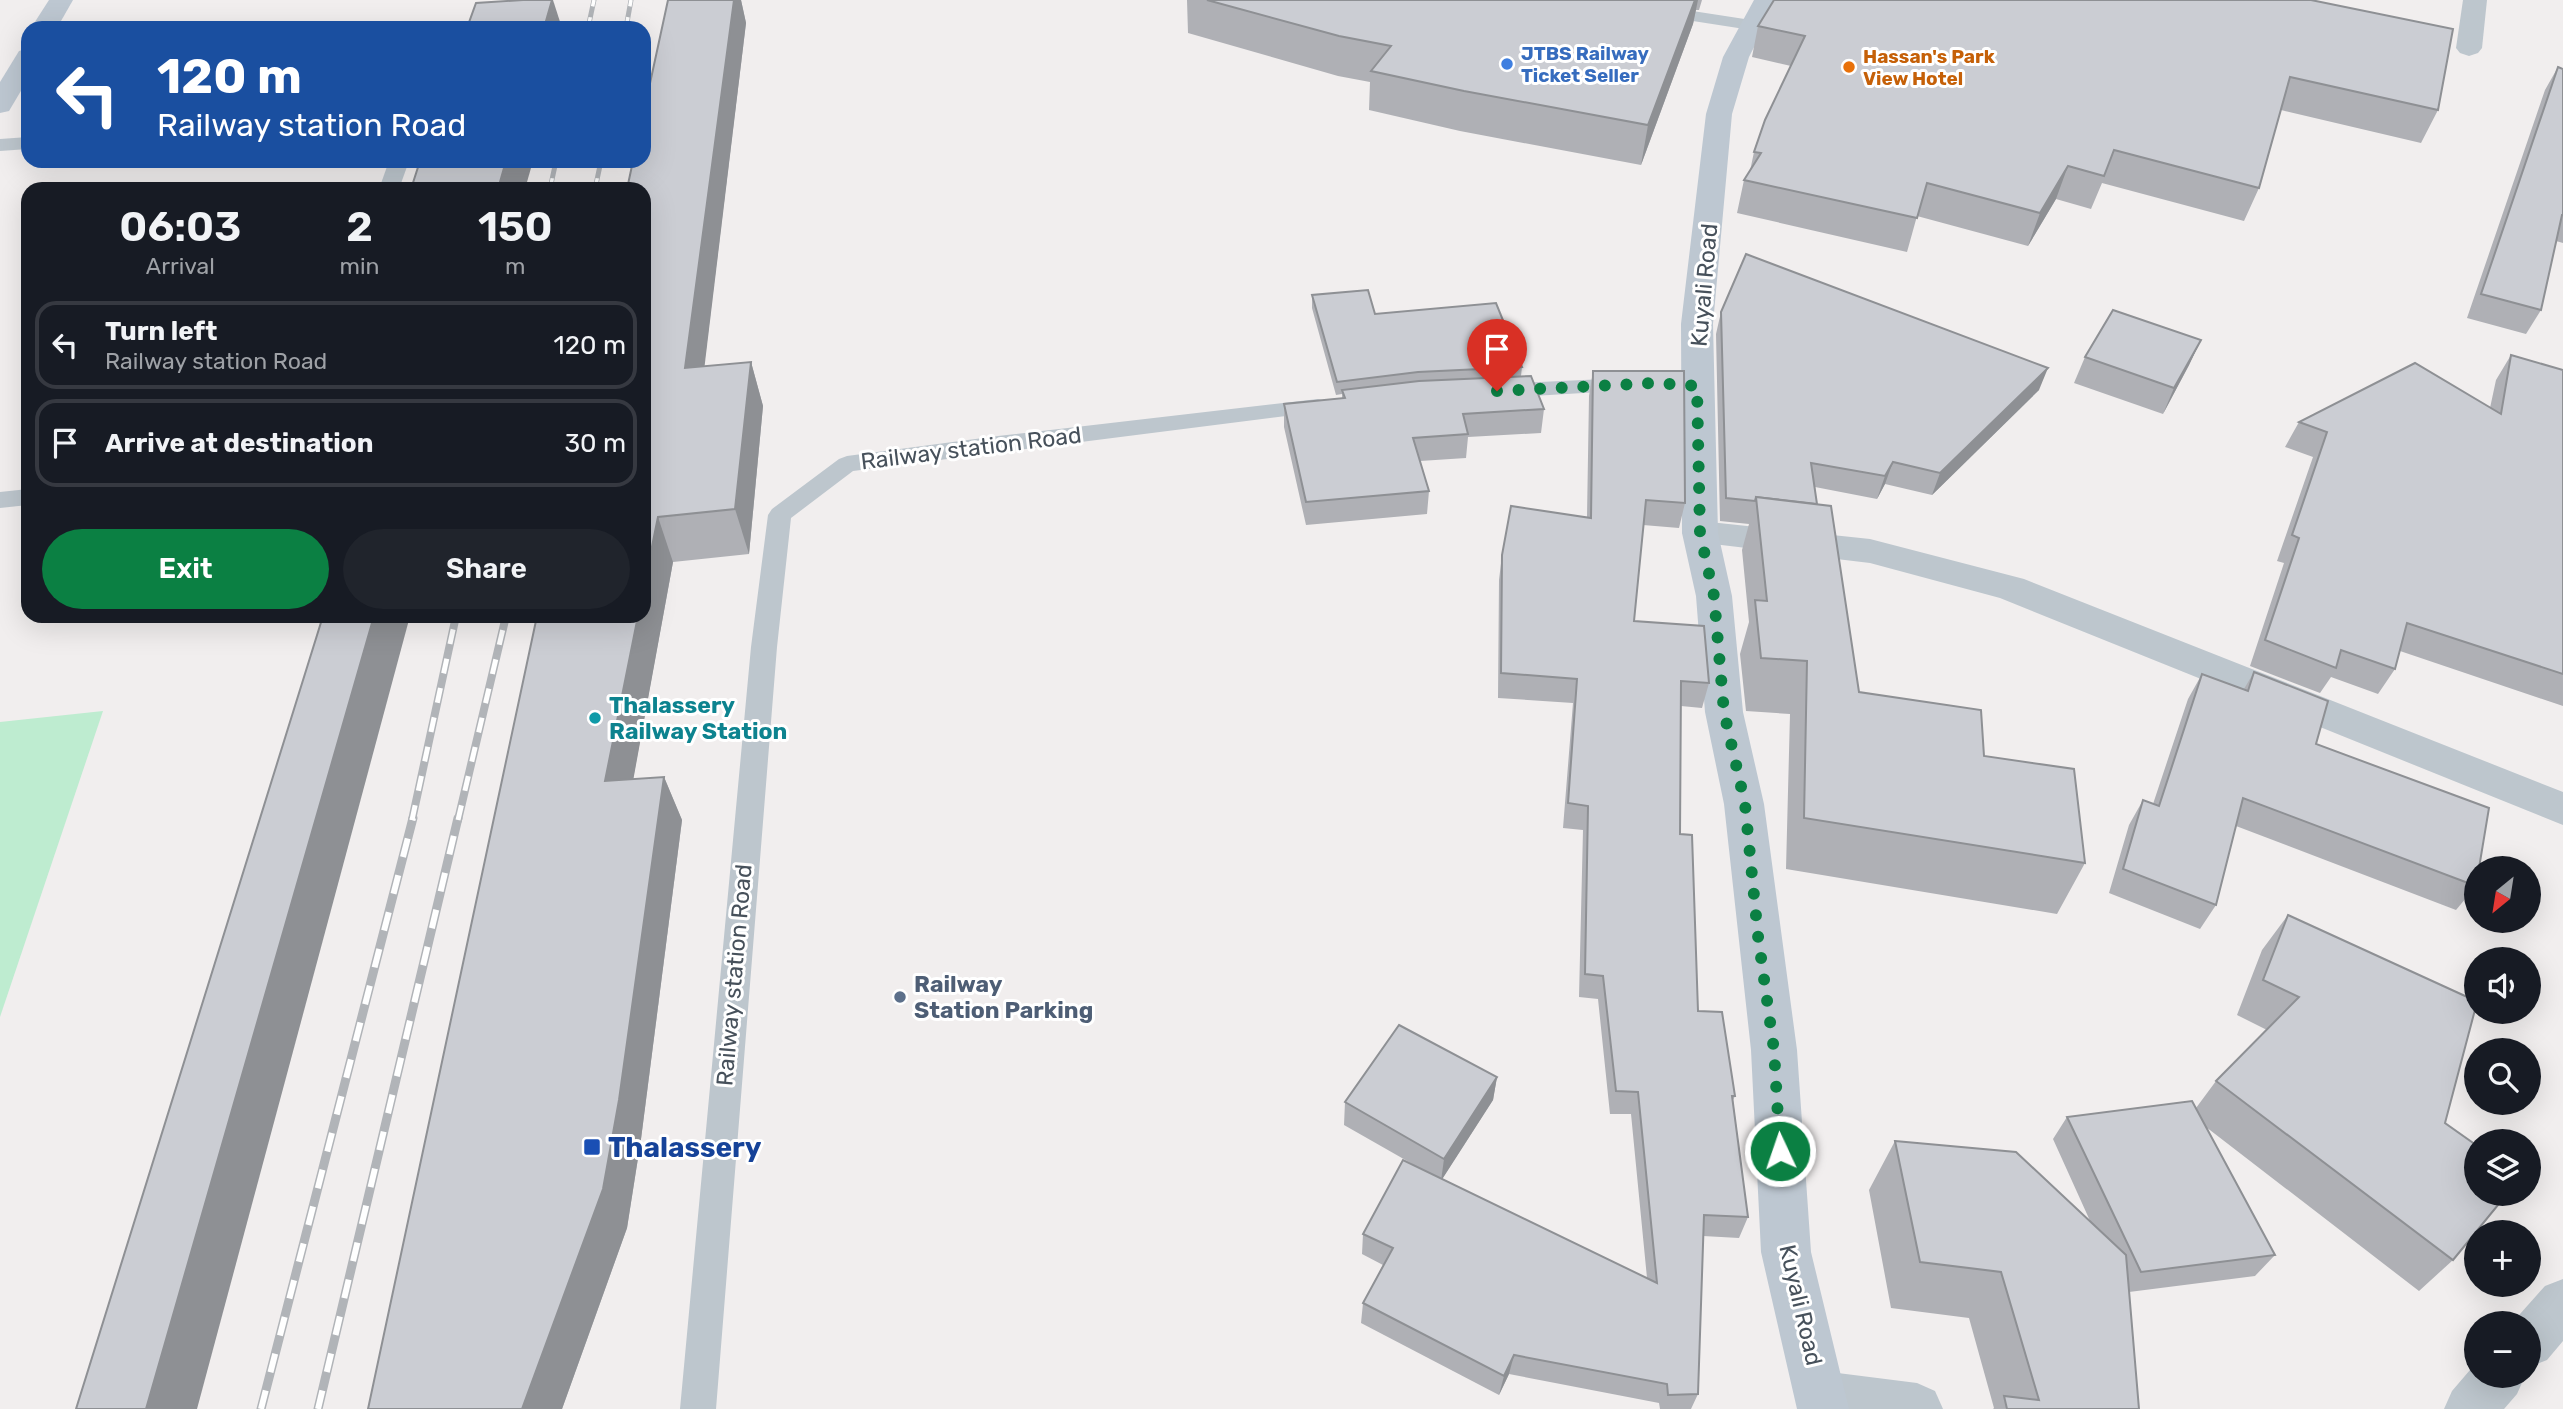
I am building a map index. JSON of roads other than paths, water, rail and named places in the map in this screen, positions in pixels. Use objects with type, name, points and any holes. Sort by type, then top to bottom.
[{"type":"main road","points":[[48,21],[61,0]]},
{"type":"main road","name":"Kuyali Road","points":[[1759,12],[1736,57],[1719,114],[1697,324],[1676,385],[1700,533],[1714,596],[1724,712],[1745,804],[1758,936],[1774,1050],[1786,1252],[1823,1403]]},
{"type":"main road","points":[[0,104],[21,68]]},
{"type":"street","points":[[2469,48],[2475,0]]},
{"type":"street","points":[[1700,533],[1870,551],[2011,588],[2189,662],[2563,809]]},
{"type":"street","points":[[2541,1328],[2563,1303]]},
{"type":"street","points":[[2470,1409],[2488,1388]]},
{"type":"street","points":[[1823,1403],[1917,1409]]},
{"type":"lane","points":[[1644,9],[1759,12]]},
{"type":"lane","points":[[0,145],[21,144]]},
{"type":"lane","points":[[1473,392],[1676,385]]},
{"type":"lane","name":"Railway station Road","points":[[698,1409],[762,675],[780,515],[847,464],[998,443],[1339,404]]},
{"type":"lane","points":[[0,500],[21,498]]},
{"type":"railway","points":[[590,21],[594,0]]},
{"type":"railway","points":[[627,21],[631,0]]},
{"type":"railway","points":[[552,182],[554,168]]},
{"type":"railway","points":[[596,182],[600,168]]},
{"type":"railway","points":[[412,820],[454,623]]},
{"type":"railway","points":[[458,820],[504,623]]},
{"type":"railway","points":[[261,1409],[413,818]]},
{"type":"railway","points":[[318,1409],[458,818]]},
{"type":"place","name":"JTBS Railway Ticket Seller","points":[[1507,64]]},
{"type":"place","name":"Hassan's Park View Hotel","points":[[1849,67]]},
{"type":"place","name":"Thalassery Railway Station","points":[[595,718]]},
{"type":"place","name":"Railway Station Parking","points":[[900,997]]},
{"type":"place","name":"Thalassery","points":[[592,1147]]}]
